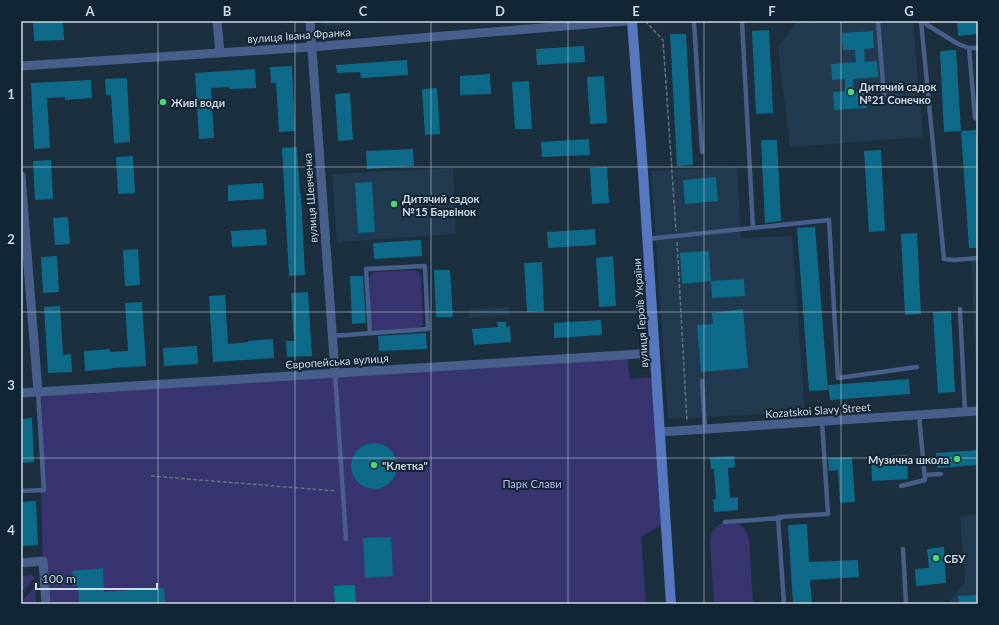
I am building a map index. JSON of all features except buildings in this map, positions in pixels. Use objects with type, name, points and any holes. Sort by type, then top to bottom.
[{"type":"street","points":[[217,21],[220,53]]},
{"type":"street","name":"вулиця Шевченка","points":[[310,21],[335,373]]},
{"type":"street","name":"вулиця Івана Франка","points":[[21,66],[312,47],[626,21]]},
{"type":"street","name":"вулиця Героїв України","points":[[632,21],[671,604]]},
{"type":"street","points":[[21,176],[38,392]]},
{"type":"street","name":"Європейська вулиця","points":[[21,393],[655,354]]},
{"type":"street","name":"Kozatskoi Slavy Street","points":[[660,432],[978,411]]},
{"type":"street","points":[[21,563],[44,561],[46,604]]},
{"type":"lane","points":[[694,21],[702,152]]},
{"type":"lane","points":[[742,21],[753,228]]},
{"type":"lane","points":[[878,21],[884,95]]},
{"type":"lane","points":[[921,21],[958,44],[970,48],[978,48]]},
{"type":"lane","points":[[921,21],[944,259],[954,260],[978,258]]},
{"type":"lane","points":[[970,48],[975,118],[978,119]]},
{"type":"lane","points":[[647,239],[829,220],[838,378],[917,367]]},
{"type":"lane","points":[[332,336],[428,329],[424,266],[366,269],[370,333]]},
{"type":"lane","points":[[960,310],[965,412]]},
{"type":"lane","points":[[335,373],[346,539]]},
{"type":"lane","points":[[702,381],[705,429]]},
{"type":"lane","points":[[21,491],[44,490],[38,392]]},
{"type":"lane","points":[[901,486],[925,480],[919,415]]},
{"type":"lane","points":[[822,422],[828,514]]},
{"type":"lane","points":[[925,474],[941,474]]},
{"type":"lane","points":[[725,522],[828,514]]},
{"type":"lane","points":[[784,604],[778,516],[828,514]]},
{"type":"lane","points":[[903,549],[906,604]]},
{"type":"path","points":[[645,21],[663,40],[676,231]]},
{"type":"path","points":[[677,239],[688,430]]},
{"type":"path","points":[[151,476],[343,492]]},
{"type":"shaded area","points":[[322,21],[396,21],[323,26]]},
{"type":"shaded area","name":"Дитячий садок №21 Сонечко","points":[[836,21],[913,21],[923,137],[790,147],[778,46],[797,23]]},
{"type":"shaded area","points":[[737,167],[741,238],[792,236],[805,412],[668,419],[651,171]]},
{"type":"shaded area","name":"Дитячий садок №15 Барвінок","points":[[453,168],[456,234],[337,242],[332,174]]},
{"type":"shaded area","points":[[978,259],[978,407],[971,260]]},
{"type":"shaded area","points":[[509,307],[509,315],[469,318],[469,309]]},
{"type":"shaded area","points":[[978,514],[978,604],[948,604],[965,582],[960,516]]},
{"type":"green space","points":[[415,270],[420,273],[421,278],[423,325],[418,328],[373,330],[371,325],[369,278],[374,272]]},
{"type":"green space","name":"Парк Слави","points":[[627,355],[630,379],[657,377],[666,522],[641,537],[646,604],[46,604],[43,561],[38,392]]},
{"type":"green space","points":[[725,522],[734,523],[743,527],[749,538],[753,604],[714,604],[710,541],[711,534],[714,529]]},
{"type":"green space","points":[[32,575],[35,578],[21,593],[21,576]]},
{"type":"green space","points":[[35,587],[36,604],[21,604],[21,602]]},
{"type":"water","points":[[355,585],[356,604],[335,604],[334,586]]},
{"type":"place","name":"Дитячий садок №21 Сонечко","points":[[851,92]]},
{"type":"place","name":"Живі води","points":[[163,102]]},
{"type":"place","name":"Дитячий садок №15 Барвінок","points":[[394,204]]},
{"type":"place","name":"Музична школа","points":[[957,459]]},
{"type":"place","name":"\"Клетка\"","points":[[374,465]]},
{"type":"place","name":"СБУ","points":[[936,558]]}]
